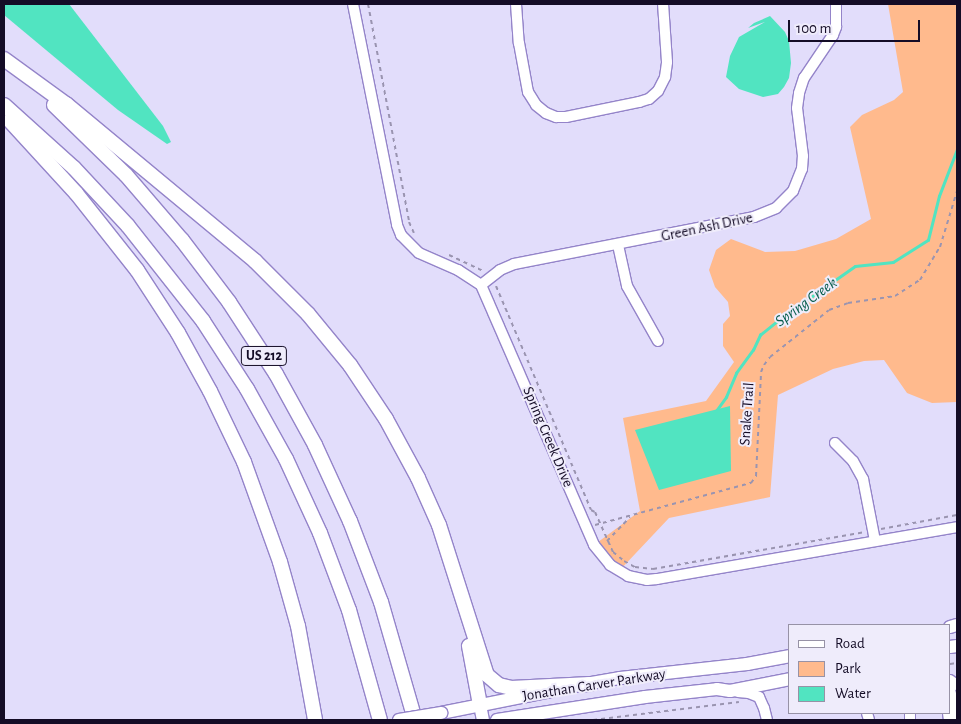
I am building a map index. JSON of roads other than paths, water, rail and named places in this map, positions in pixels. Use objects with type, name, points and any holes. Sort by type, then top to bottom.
[{"type":"highway","points":[[4,60],[66,104],[255,261],[308,314],[350,365],[386,419],[418,478],[439,525],[487,675],[499,685],[512,688],[590,684]]},
{"type":"highway","name":"US 212","points":[[4,60],[66,116],[126,175],[158,212],[229,302],[276,374],[315,445],[353,529],[381,602],[415,720]]},
{"type":"highway","name":"US 212","points":[[4,105],[68,162],[128,226],[203,321],[247,389],[286,459],[320,533],[349,610],[380,720]]},
{"type":"highway","points":[[4,115],[76,192],[137,270],[178,333],[210,391],[244,462],[280,562],[298,626],[315,720]]},
{"type":"highway","points":[[451,565],[480,705]]},
{"type":"main road","name":"Jonathan Carver Parkway","points":[[400,720],[590,684],[748,664],[788,656]]},
{"type":"main road","name":"Jonathan Carver Parkway","points":[[497,720],[645,697],[717,689],[730,691],[788,679]]},
{"type":"main road","points":[[480,705],[483,720]]},
{"type":"street","points":[[353,4],[397,225],[401,235],[419,254],[458,270],[481,285]]},
{"type":"street","points":[[516,4],[519,43],[528,92],[536,105],[546,113],[556,117],[566,117],[639,102],[648,99],[658,91],[665,77],[666,62],[662,4]]},
{"type":"street","name":"Green Ash Drive","points":[[481,285],[514,264],[754,218],[766,214],[787,199],[793,191],[802,169],[803,156],[797,108],[799,93],[804,78],[833,35],[836,27],[836,4]]},
{"type":"street","points":[[618,245],[627,286],[658,341]]},
{"type":"street","name":"Spring Creek Drive","points":[[481,285],[594,545],[610,565],[628,576],[647,580],[874,536],[957,527]]},
{"type":"street","points":[[835,443],[854,461],[863,478],[874,536]]},
{"type":"street","points":[[730,691],[749,693],[759,698],[767,720]]},
{"type":"street","points":[[951,694],[957,717]]},
{"type":"water","points":[[4,4],[69,4],[163,126],[171,142],[167,144],[118,110],[4,15]]},
{"type":"water","points":[[770,16],[785,32],[789,41],[791,63],[789,78],[784,87],[778,94],[763,97],[739,89],[726,77],[730,56],[739,37],[765,22],[748,28],[754,23]]},
{"type":"water","points":[[730,406],[731,471],[659,490],[635,430]]},
{"type":"waterway","name":"Spring Creek","points":[[716,411],[726,397],[736,373],[753,350],[760,335],[781,318],[855,266],[893,262],[928,240],[939,196],[957,149]]}]
